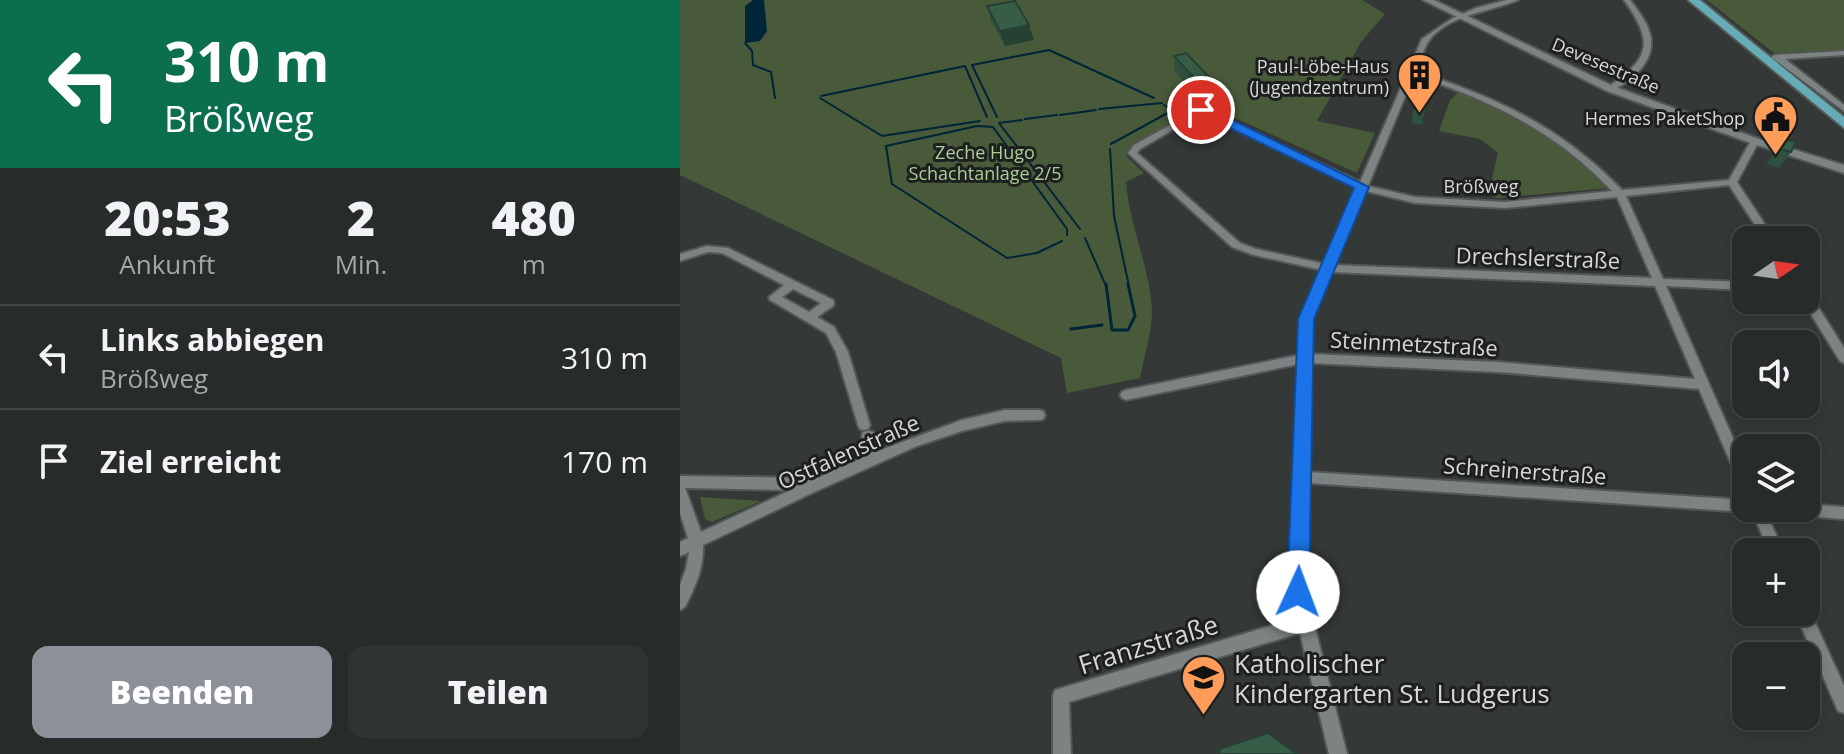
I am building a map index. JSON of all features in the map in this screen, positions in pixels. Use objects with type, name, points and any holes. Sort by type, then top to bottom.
[{"type":"main road","points":[[1693,0],[1844,124]]},
{"type":"street","name":"Devesestraße","points":[[1427,0],[1611,89],[1755,141],[1844,167]]},
{"type":"street","points":[[1338,754],[1298,592],[1306,319],[1425,41],[1437,29],[1459,17],[1515,0]]},
{"type":"street","points":[[1611,89],[1642,67],[1649,46],[1646,29],[1627,0]]},
{"type":"street","points":[[1763,57],[1844,53]]},
{"type":"street","points":[[1778,57],[1844,109]]},
{"type":"street","points":[[1411,72],[1485,99],[1555,134],[1588,158],[1621,195],[1732,452]]},
{"type":"street","name":"Brößweg","points":[[1201,110],[1362,187],[1415,200],[1470,205],[1621,195],[1732,182]]},
{"type":"street","name":"Drechslerstraße","points":[[1201,110],[1137,147],[1132,151],[1133,156],[1236,245],[1254,252],[1329,268],[1732,285]]},
{"type":"street","points":[[1755,141],[1732,182],[1761,226]]},
{"type":"street","points":[[680,258],[707,249],[724,250],[829,303],[810,317]]},
{"type":"street","points":[[792,285],[774,297],[830,330],[842,352],[874,461]]},
{"type":"street","points":[[1817,314],[1844,358]]},
{"type":"street","name":"Steinmetzstraße","points":[[1126,395],[1305,358],[1498,367],[1702,384]]},
{"type":"street","name":"Ostfalenstraße","points":[[680,549],[950,428],[1026,412],[1039,415]]},
{"type":"street","name":"Schreinerstraße","points":[[1301,477],[1732,505]]},
{"type":"street","points":[[680,482],[821,484]]},
{"type":"street","points":[[680,491],[696,542],[697,564],[680,602]]},
{"type":"street","points":[[1820,511],[1844,513]]},
{"type":"street","name":"Franzstraße","points":[[1062,754],[1061,696],[1304,624]]},
{"type":"street","points":[[1809,626],[1844,705]]},
{"type":"green space","name":"Zeche Hugo Schachtanlage 2/5","points":[[680,0],[1362,0],[1385,14],[1361,42],[1317,121],[1375,133],[1357,173],[1204,104],[1131,146],[1126,156],[1144,173],[1126,182],[1128,198],[1148,278],[1152,311],[1140,378],[1067,393],[1061,358],[680,175]]},
{"type":"green space","points":[[1707,0],[1844,0],[1844,50],[1774,53]]},
{"type":"green space","points":[[1460,91],[1512,114],[1567,145],[1610,188],[1496,198],[1490,188],[1498,153],[1480,139],[1439,131],[1450,100]]},
{"type":"green space","points":[[700,497],[761,501],[712,522],[705,519]]},
{"type":"water","points":[[753,0],[764,0],[767,31],[760,41],[745,43],[745,6]]},
{"type":"building","points":[[1015,1],[1029,25],[1000,31],[987,6]]},
{"type":"building","points":[[1186,53],[1208,76],[1195,79],[1174,56]]},
{"type":"building","points":[[1424,73],[1435,75],[1426,103],[1415,101]]},
{"type":"building","points":[[1783,139],[1796,142],[1791,152],[1777,148]]},
{"type":"building","points":[[1268,733],[1297,754],[1220,754],[1219,749]]},
{"type":"waterway","points":[[745,43],[752,51],[753,65],[771,72],[775,98]]},
{"type":"waterway","points":[[997,117],[972,65],[1049,50],[1154,98]]},
{"type":"waterway","points":[[821,96],[965,66],[987,117]]},
{"type":"waterway","points":[[820,98],[882,136],[980,121]]},
{"type":"waterway","points":[[1099,109],[1162,103]]},
{"type":"waterway","points":[[1111,144],[1173,110],[1164,105]]},
{"type":"waterway","points":[[1060,115],[1096,110]]},
{"type":"waterway","points":[[1025,119],[1057,115]]},
{"type":"waterway","points":[[1022,120],[999,123],[1080,229]]},
{"type":"waterway","points":[[1062,241],[1037,253],[1007,258],[892,184],[886,146],[977,126],[993,127],[1067,229],[1067,235]]},
{"type":"waterway","points":[[1110,149],[1114,216],[1129,286]]},
{"type":"waterway","points":[[1085,238],[1106,286]]},
{"type":"waterway","points":[[1106,284],[1112,330],[1128,330],[1135,316],[1128,284]]},
{"type":"waterway","points":[[1071,329],[1102,325]]},
{"type":"place","name":"Paul-Löbe-Haus (Jugendzentrum)","points":[[1420,115]]},
{"type":"place","name":"Hermes PaketShop","points":[[1776,157]]},
{"type":"place","name":"Katholischer Kindergarten St. Ludgerus","points":[[1203,717]]},
{"type":"route","points":[[1201,110],[1362,187],[1306,319],[1298,592]]}]
